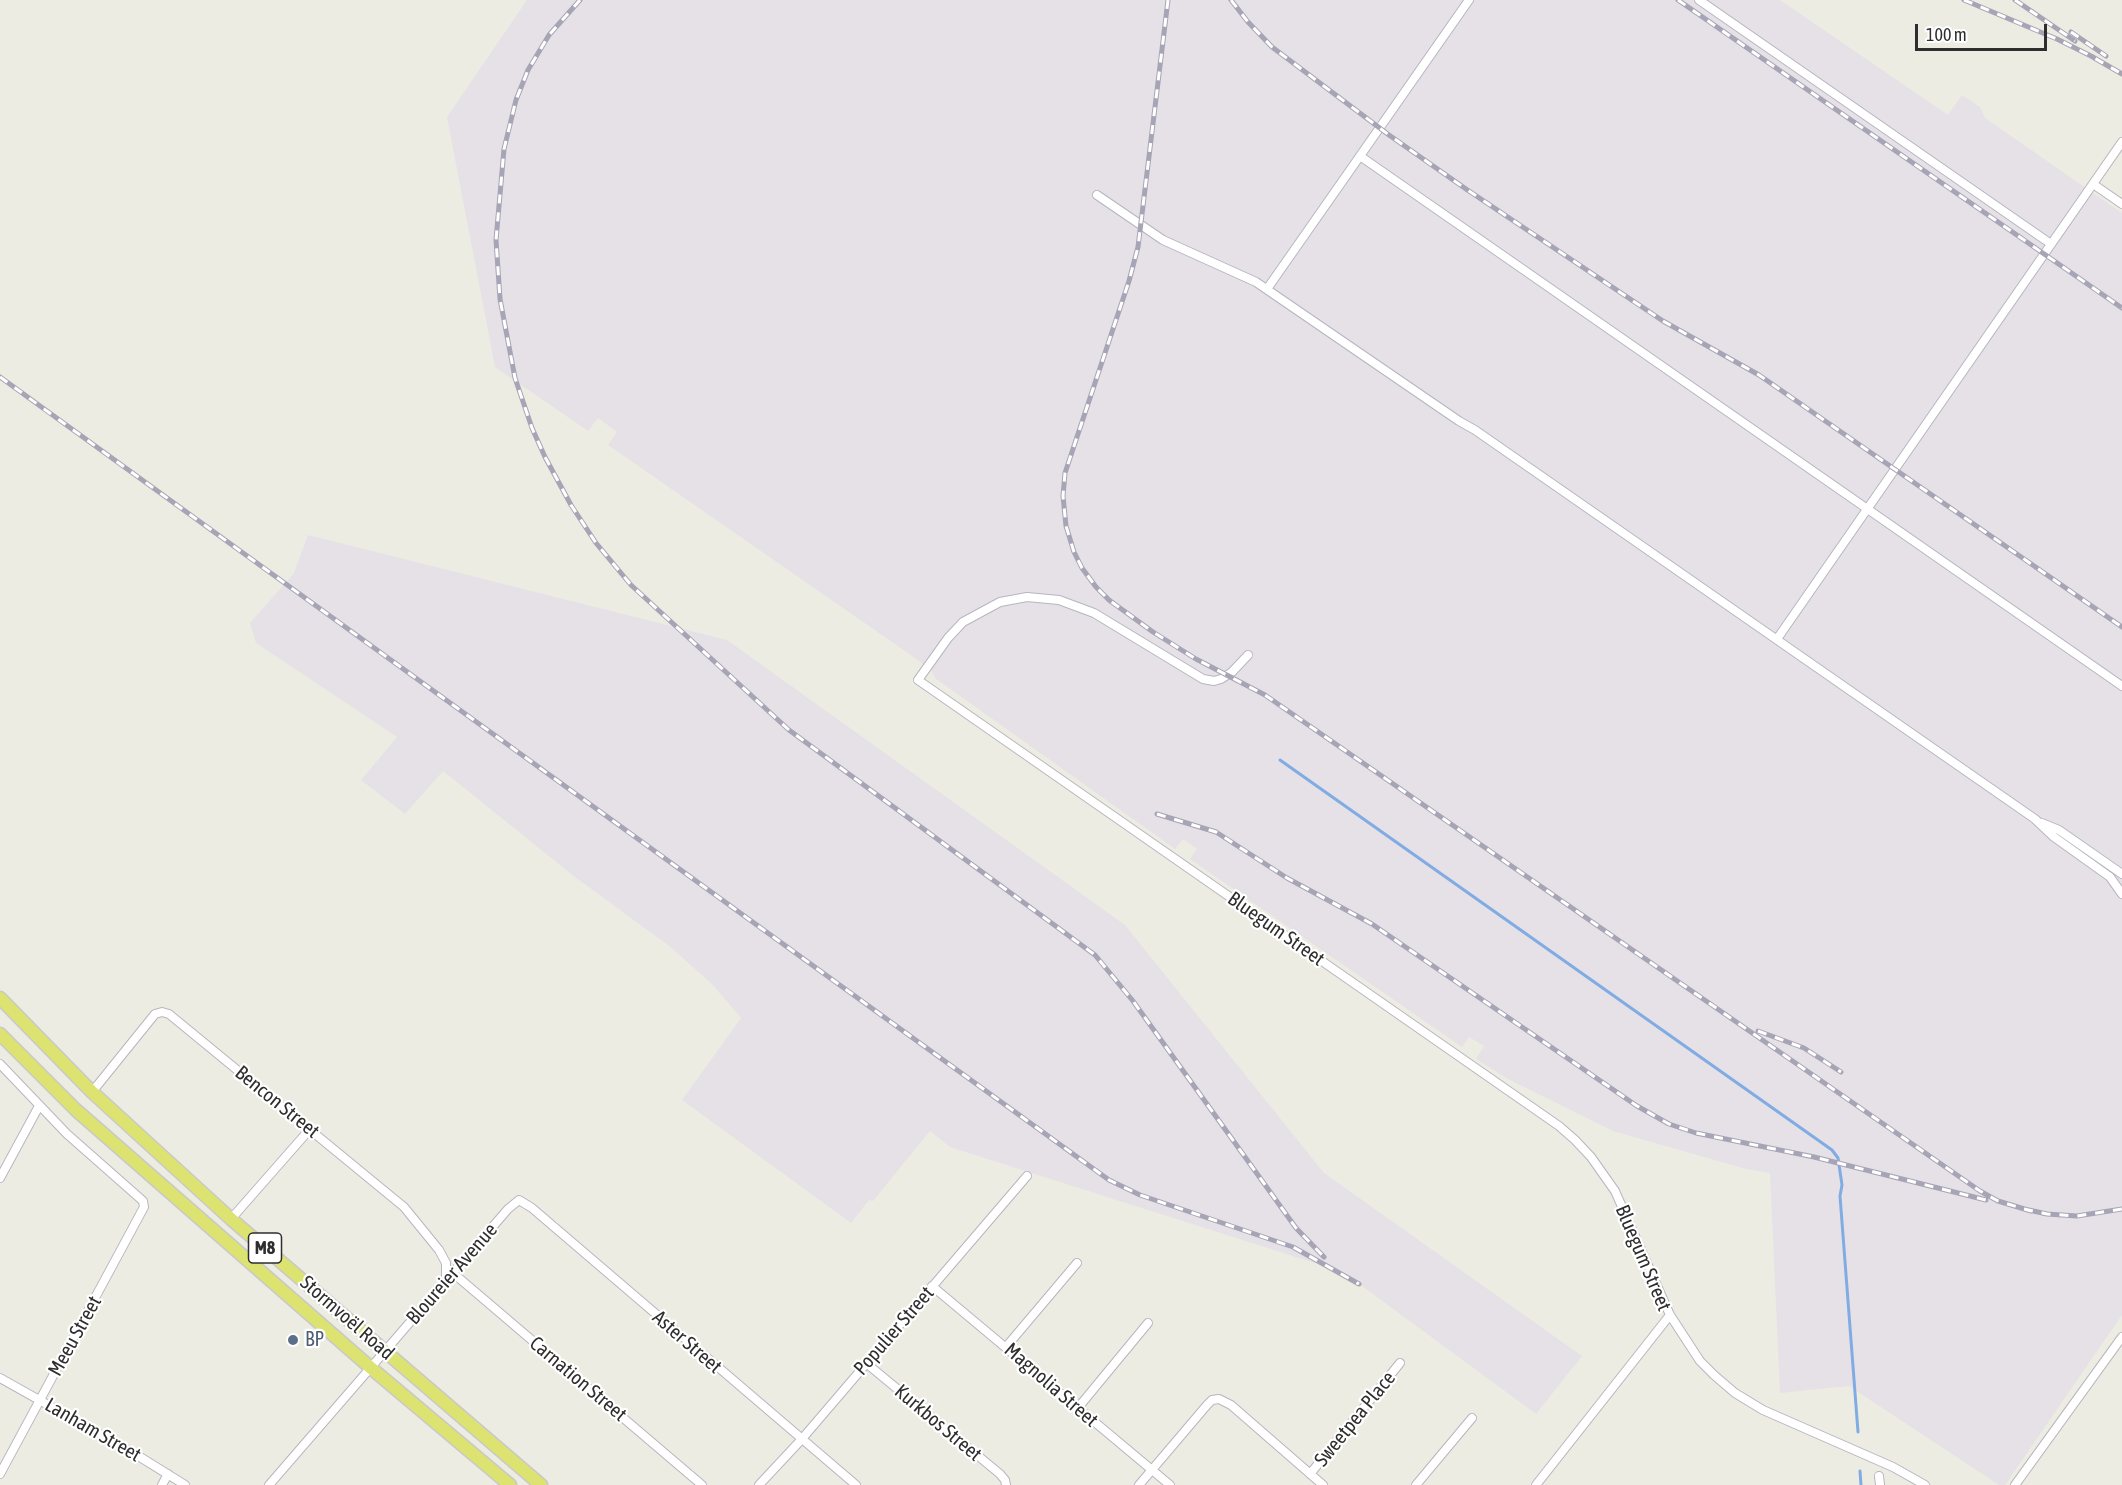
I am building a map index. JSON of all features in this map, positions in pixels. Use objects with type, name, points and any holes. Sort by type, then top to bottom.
[{"type":"main road","name":"Stormvoël Road","points":[[0,998],[92,1092],[231,1219],[541,1485]]},
{"type":"main road","name":"Stormvoël Road","points":[[0,1034],[76,1110],[371,1368],[510,1485]]},
{"type":"street","points":[[1267,289],[1469,0]]},
{"type":"street","points":[[1700,0],[2051,244]]},
{"type":"street","points":[[1777,639],[2122,142]]},
{"type":"street","points":[[1360,156],[2122,686]]},
{"type":"street","points":[[2093,184],[2122,204]]},
{"type":"street","points":[[1096,195],[1163,240],[1246,277],[1267,289],[1459,422],[1475,430],[2057,834],[2110,877],[2122,894]]},
{"type":"street","name":"Bluegum Street","points":[[1248,655],[1228,675],[1209,680],[1194,675],[1125,630],[1094,613],[1059,600],[1041,597],[1015,598],[1000,602],[971,616],[954,630],[918,680],[1550,1120],[1575,1140],[1604,1174],[1615,1191],[1670,1315],[1536,1485]]},
{"type":"street","points":[[2057,834],[2122,874]]},
{"type":"street","name":"Bencon Street","points":[[92,1092],[155,1014],[162,1012],[169,1014],[404,1207],[439,1250],[446,1263],[446,1281]]},
{"type":"street","points":[[0,1064],[39,1106],[0,1178]]},
{"type":"street","name":"Meeu Street","points":[[0,1474],[143,1212],[144,1204],[39,1106]]},
{"type":"street","points":[[231,1219],[310,1129]]},
{"type":"street","name":"Populier Street","points":[[759,1485],[801,1440],[1026,1176]]},
{"type":"street","name":"Bloureier Avenue","points":[[269,1485],[508,1209],[519,1200]]},
{"type":"street","name":"Aster Street","points":[[519,1200],[532,1208],[856,1485]]},
{"type":"street","points":[[1006,1347],[1077,1263]]},
{"type":"street","name":"Carnation Street","points":[[453,1273],[702,1485]]},
{"type":"street","name":"Magnolia Street","points":[[932,1286],[1170,1485]]},
{"type":"street","points":[[1670,1315],[1700,1361],[1735,1393],[1763,1410],[1893,1467],[1925,1485]]},
{"type":"street","points":[[1077,1409],[1148,1323]]},
{"type":"street","points":[[2016,1485],[2122,1337]]},
{"type":"street","name":"Sweetpea Place","points":[[1310,1474],[1400,1363]]},
{"type":"street","name":"Kurkbos Street","points":[[866,1364],[1000,1474],[1006,1485]]},
{"type":"street","name":"Lanham Street","points":[[0,1378],[40,1399],[185,1485]]},
{"type":"street","points":[[1139,1485],[1207,1405],[1212,1400],[1219,1400],[1231,1405],[1323,1485]]},
{"type":"street","points":[[1416,1485],[1472,1418]]},
{"type":"street","points":[[162,1485],[168,1474]]},
{"type":"street","points":[[1879,1476],[1880,1485]]},
{"type":"shaded area","points":[[527,0],[1780,0],[1948,115],[1962,95],[1980,107],[1985,118],[2122,213],[2122,1315],[2005,1485],[1999,1485],[1849,1386],[1780,1393],[1770,1173],[1746,1169],[1613,1131],[1508,1079],[1476,1059],[1484,1046],[1469,1037],[1462,1047],[1190,859],[1197,849],[1183,839],[1175,849],[935,678],[931,670],[905,651],[608,445],[617,432],[598,418],[588,431],[495,367],[447,117]]},
{"type":"shaded area","points":[[308,535],[727,640],[1125,925],[1324,1173],[1582,1356],[1536,1414],[1343,1272],[950,1147],[930,1131],[873,1201],[869,1200],[851,1223],[682,1100],[741,1018],[711,983],[668,945],[575,877],[443,771],[405,814],[361,780],[397,737],[256,643],[250,623],[294,573]]},
{"type":"waterway","points":[[1280,760],[1832,1150],[1838,1158],[1842,1185],[1840,1196],[1858,1432]]},
{"type":"waterway","points":[[1860,1471],[1861,1485]]},
{"type":"railway","points":[[580,0],[549,35],[528,70],[516,100],[504,149],[496,240],[500,299],[515,378],[532,428],[571,505],[596,543],[631,585],[789,730],[1095,955],[1133,1001],[1296,1228],[1324,1257]]},
{"type":"railway","points":[[1168,0],[1138,247],[1129,281],[1065,473],[1063,496],[1066,526],[1082,568],[1109,600],[1153,632],[1196,659],[1265,695],[1980,1191],[1998,1201],[2031,1211]]},
{"type":"railway","points":[[1231,0],[1272,47],[1389,135],[1663,321],[1759,375],[2122,627]]},
{"type":"railway","points":[[1678,0],[2122,308]]},
{"type":"railway","points":[[1964,0],[2057,39],[2122,74]]},
{"type":"railway","points":[[2015,0],[2075,41]]},
{"type":"railway","points":[[2071,32],[2106,56]]},
{"type":"railway","points":[[0,377],[1109,1180],[1140,1195],[1293,1247],[1359,1284]]},
{"type":"railway","points":[[1157,814],[1216,832],[1287,878],[1372,924],[1637,1106],[1669,1124],[1696,1133],[1814,1157],[1986,1200]]},
{"type":"railway","points":[[1758,1031],[1804,1048],[1841,1072]]},
{"type":"railway","points":[[2024,1209],[2047,1214],[2077,1216],[2122,1209]]},
{"type":"place","name":"BP","points":[[293,1340]]}]
